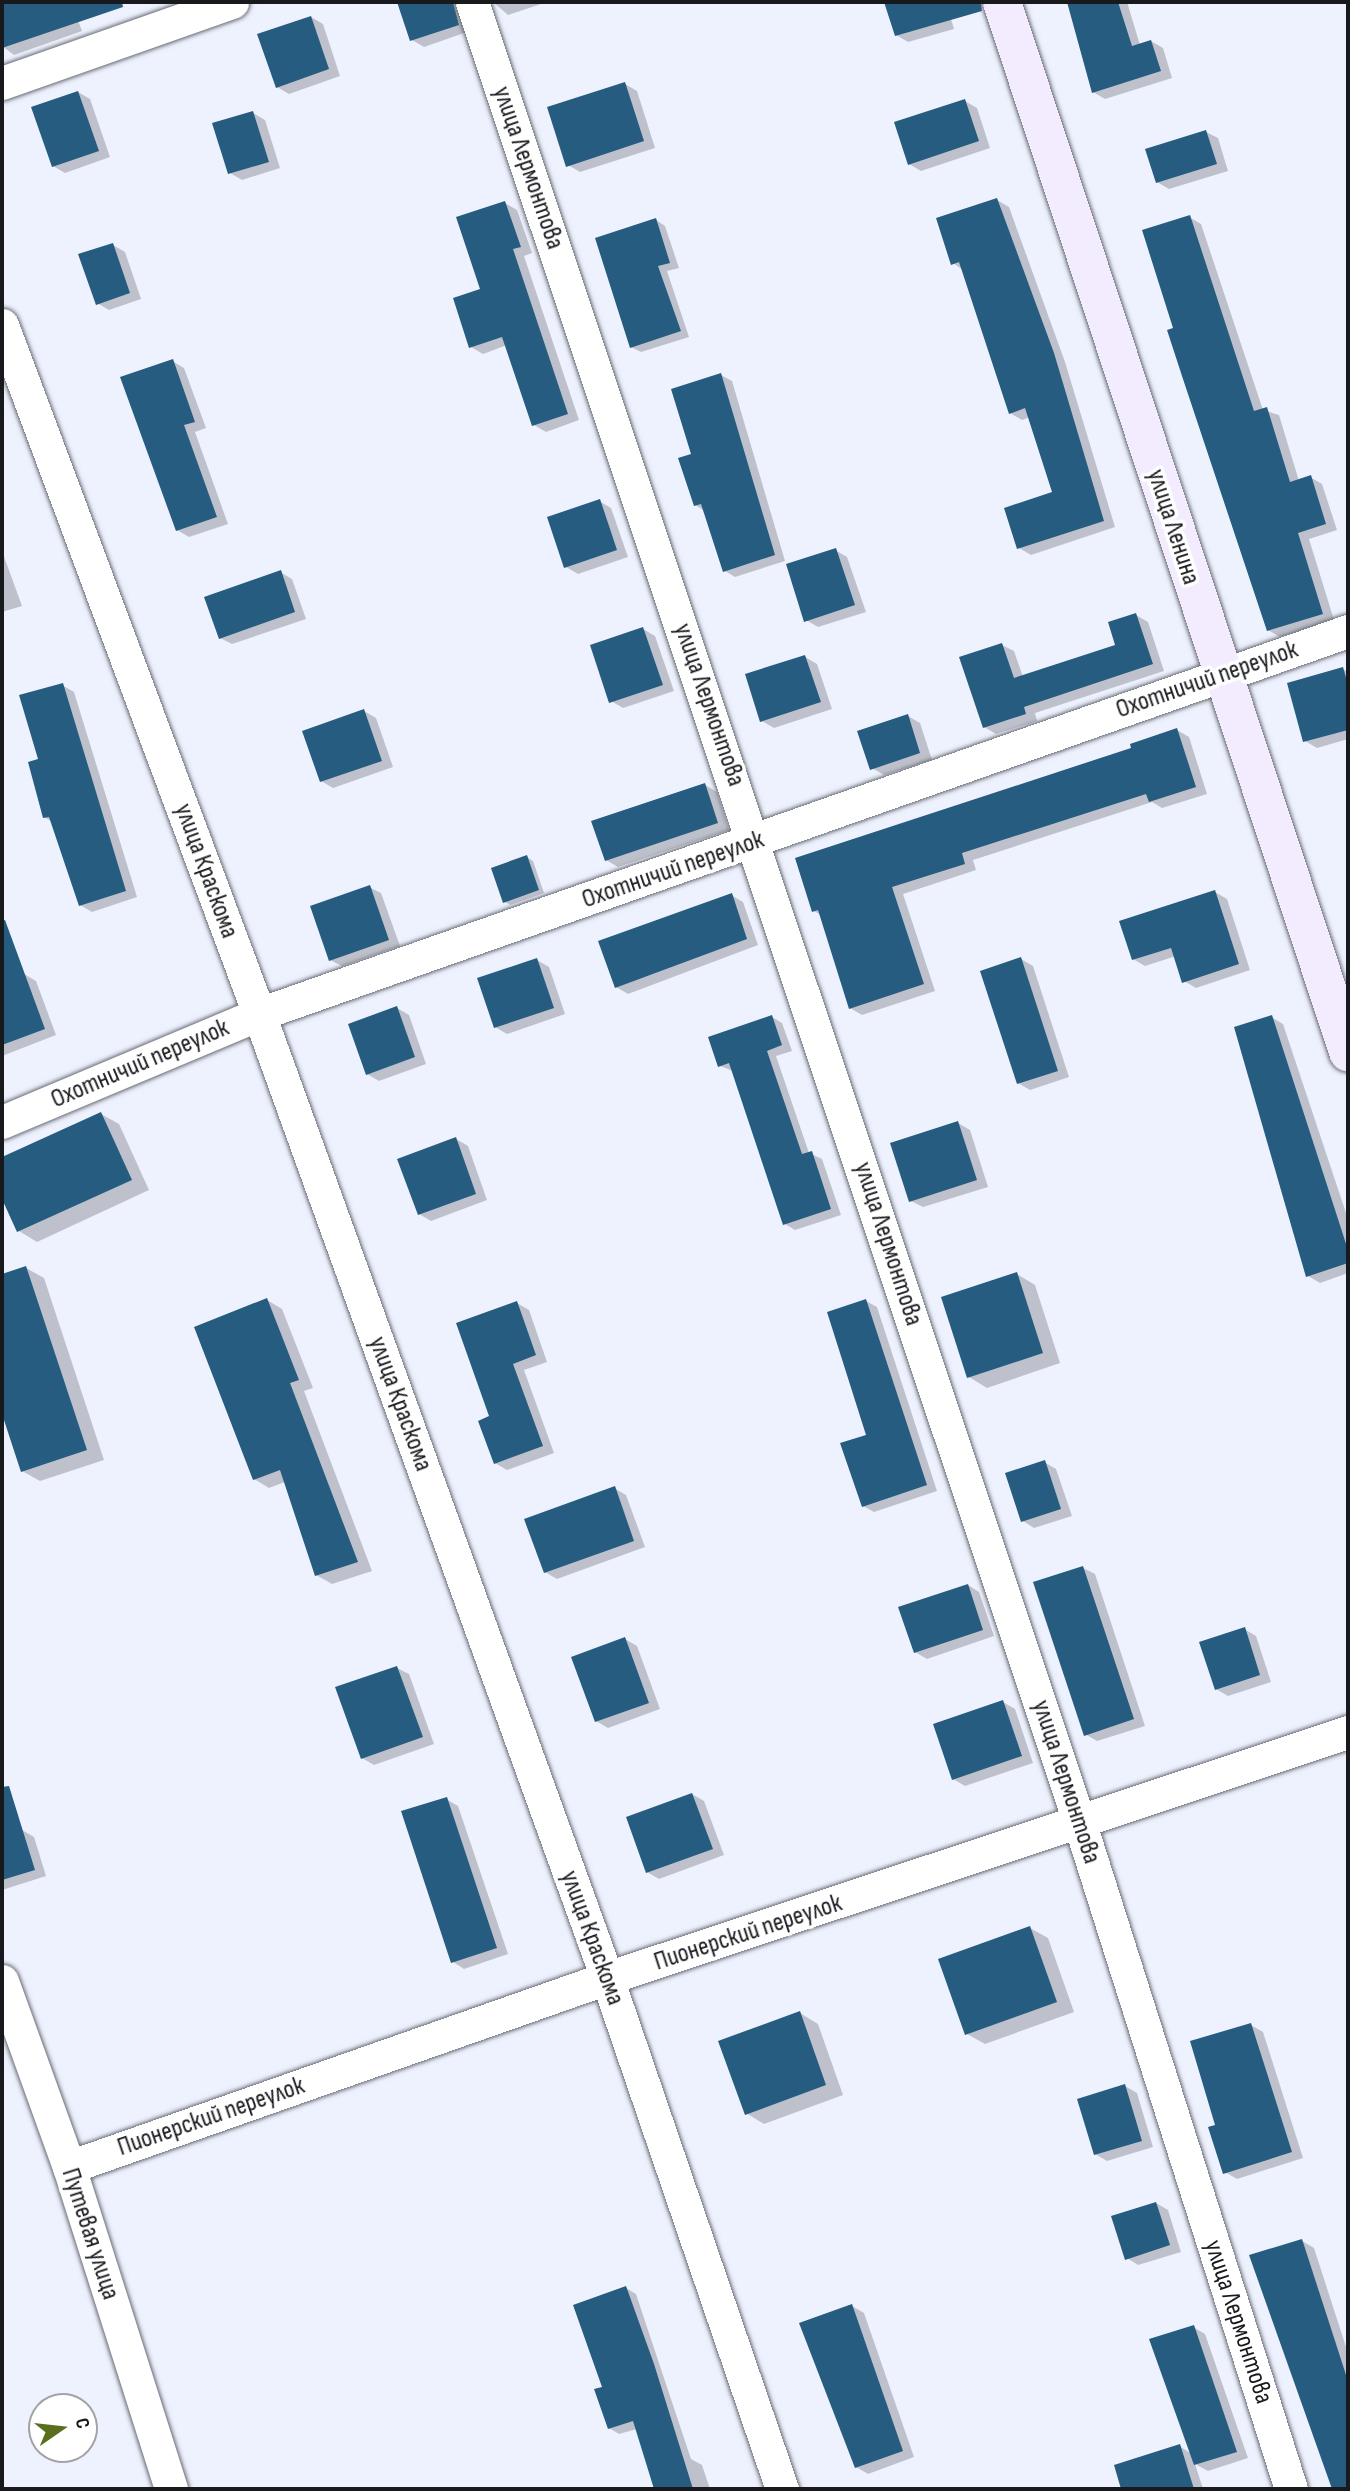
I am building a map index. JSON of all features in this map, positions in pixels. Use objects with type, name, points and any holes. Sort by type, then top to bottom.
[{"type":"main road","name":"улица Ленина","points":[[1002,2],[1348,1052]]},
{"type":"street","points":[[2,83],[232,2]]},
{"type":"street","name":"улица Лермонтова","points":[[472,2],[755,842],[1080,1824],[1291,2489]]},
{"type":"street","name":"улица Краскома","points":[[2,325],[259,1014],[607,1978],[782,2489]]},
{"type":"street","name":"Охотничий переулок","points":[[2,1122],[259,1014],[755,842],[1348,631]]},
{"type":"street","name":"Пионерский переулок","points":[[69,2167],[607,1978],[1080,1824],[1348,1732]]},
{"type":"street","name":"Путевая улица","points":[[2,1981],[69,2167],[171,2489]]},
{"type":"building","points":[[2,2],[122,2],[123,7],[2,48]]},
{"type":"building","points":[[397,2],[453,2],[459,25],[410,41]]},
{"type":"building","points":[[884,2],[981,2],[982,11],[895,36]]},
{"type":"building","points":[[1067,2],[1118,2],[1132,46],[1151,40],[1161,71],[1092,93]]},
{"type":"building","points":[[311,16],[329,69],[276,88],[257,34]]},
{"type":"building","points":[[625,82],[644,141],[566,167],[547,107]]},
{"type":"building","points":[[78,91],[99,151],[52,167],[31,107]]},
{"type":"building","points":[[965,99],[979,141],[908,165],[894,122]]},
{"type":"building","points":[[253,111],[269,162],[228,174],[212,123]]},
{"type":"building","points":[[1206,130],[1217,164],[1156,183],[1145,149]]},
{"type":"building","points":[[997,198],[1054,353],[1104,521],[1017,549],[1004,508],[1052,492],[1025,408],[1009,414],[959,262],[951,265],[936,218]]},
{"type":"building","points":[[505,201],[521,247],[513,249],[568,414],[532,426],[502,337],[469,348],[453,298],[480,289],[456,217]]},
{"type":"building","points":[[1190,215],[1254,411],[1267,407],[1290,482],[1311,475],[1326,524],[1298,533],[1323,614],[1267,631],[1167,330],[1173,328],[1142,230]]},
{"type":"building","points":[[656,218],[670,263],[658,266],[681,331],[630,348],[595,238]]},
{"type":"building","points":[[113,243],[130,293],[96,305],[78,254]]},
{"type":"building","points":[[173,359],[195,422],[184,425],[217,517],[176,531],[120,377]]},
{"type":"building","points":[[721,373],[775,555],[723,572],[701,504],[694,506],[678,458],[691,454],[671,389]]},
{"type":"building","points":[[600,499],[617,550],[564,568],[547,517]]},
{"type":"building","points":[[836,548],[855,605],[804,622],[786,564]]},
{"type":"building","points":[[281,570],[295,612],[219,639],[204,597]]},
{"type":"building","points":[[1136,613],[1153,664],[1024,707],[1026,714],[983,728],[959,657],[1002,643],[1014,678],[1115,645],[1108,622]]},
{"type":"building","points":[[643,627],[663,685],[609,703],[590,645]]},
{"type":"building","points":[[805,655],[821,702],[760,722],[745,674]]},
{"type":"building","points":[[1343,667],[1348,685],[1348,730],[1303,742],[1287,683]]},
{"type":"building","points":[[63,683],[126,891],[79,906],[49,817],[43,818],[28,762],[38,759],[19,695]]},
{"type":"building","points":[[364,709],[382,761],[320,782],[302,731]]},
{"type":"building","points":[[908,714],[920,753],[870,770],[857,731]]},
{"type":"building","points":[[1177,728],[1196,787],[1149,802],[1146,794],[962,853],[965,864],[892,887],[924,984],[849,1009],[818,910],[812,912],[795,858],[1131,748],[1130,744]]},
{"type":"building","points":[[705,783],[718,823],[605,861],[591,821]]},
{"type":"building","points":[[527,855],[539,890],[503,903],[491,868]]},
{"type":"building","points":[[370,885],[389,940],[329,961],[310,906]]},
{"type":"building","points":[[1215,890],[1239,964],[1182,983],[1171,948],[1132,960],[1119,921]]},
{"type":"building","points":[[732,893],[747,939],[615,988],[598,941]]},
{"type":"building","points":[[5,920],[45,1029],[2,1045],[2,921]]},
{"type":"building","points":[[1021,957],[1058,1071],[1017,1084],[980,971]]},
{"type":"building","points":[[537,958],[554,1008],[494,1028],[477,978]]},
{"type":"building","points":[[397,1006],[415,1057],[366,1075],[348,1024]]},
{"type":"building","points":[[772,1015],[782,1045],[767,1051],[802,1154],[812,1151],[831,1209],[783,1225],[729,1063],[718,1067],[708,1037]]},
{"type":"building","points":[[1272,1015],[1348,1250],[1348,1263],[1306,1277],[1234,1027]]},
{"type":"building","points":[[101,1112],[132,1180],[17,1232],[2,1199],[2,1157]]},
{"type":"building","points":[[958,1121],[977,1180],[909,1202],[890,1143]]},
{"type":"building","points":[[456,1137],[476,1194],[418,1215],[397,1159]]},
{"type":"building","points":[[26,1266],[87,1450],[21,1472],[2,1414],[2,1274]]},
{"type":"building","points":[[1017,1272],[1043,1353],[967,1378],[941,1297]]},
{"type":"building","points":[[267,1298],[299,1380],[290,1383],[358,1562],[315,1576],[280,1470],[253,1480],[194,1327]]},
{"type":"building","points":[[866,1299],[927,1485],[862,1507],[840,1443],[866,1435],[827,1312]]},
{"type":"building","points":[[517,1301],[536,1355],[513,1364],[543,1446],[494,1464],[478,1421],[489,1416],[456,1323]]},
{"type":"building","points":[[1045,1460],[1061,1509],[1021,1522],[1005,1473]]},
{"type":"building","points":[[615,1486],[634,1541],[544,1573],[524,1519]]},
{"type":"building","points":[[1083,1566],[1134,1719],[1084,1736],[1033,1582]]},
{"type":"building","points":[[968,1584],[983,1630],[914,1653],[898,1607]]},
{"type":"building","points":[[1245,1627],[1260,1675],[1215,1690],[1199,1642]]},
{"type":"building","points":[[625,1637],[649,1703],[595,1722],[571,1657]]},
{"type":"building","points":[[397,1666],[423,1737],[361,1759],[335,1687]]},
{"type":"building","points":[[1003,1700],[1022,1756],[952,1780],[933,1724]]},
{"type":"building","points":[[9,1786],[35,1870],[2,1880],[2,1787]]},
{"type":"building","points":[[692,1793],[713,1849],[646,1873],[626,1817]]},
{"type":"building","points":[[447,1797],[497,1948],[451,1963],[401,1811]]},
{"type":"building","points":[[1030,1926],[1057,2002],[965,2035],[938,1959]]},
{"type":"building","points":[[800,2011],[826,2085],[745,2115],[718,2041]]},
{"type":"building","points":[[1251,2023],[1292,2152],[1223,2174],[1208,2127],[1215,2125],[1190,2041]]},
{"type":"building","points":[[1125,2084],[1142,2141],[1094,2155],[1077,2099]]},
{"type":"building","points":[[1156,2202],[1170,2245],[1125,2260],[1111,2216]]},
{"type":"building","points":[[1302,2239],[1348,2381],[1348,2489],[1332,2489],[1249,2255]]},
{"type":"building","points":[[626,2286],[654,2364],[693,2489],[654,2489],[633,2421],[608,2429],[594,2389],[602,2387],[573,2305]]},
{"type":"building","points":[[852,2304],[903,2451],[855,2468],[799,2323]]},
{"type":"building","points":[[1194,2325],[1237,2452],[1194,2465],[1149,2339]]},
{"type":"building","points":[[1180,2444],[1194,2489],[1121,2489],[1114,2465]]}]
